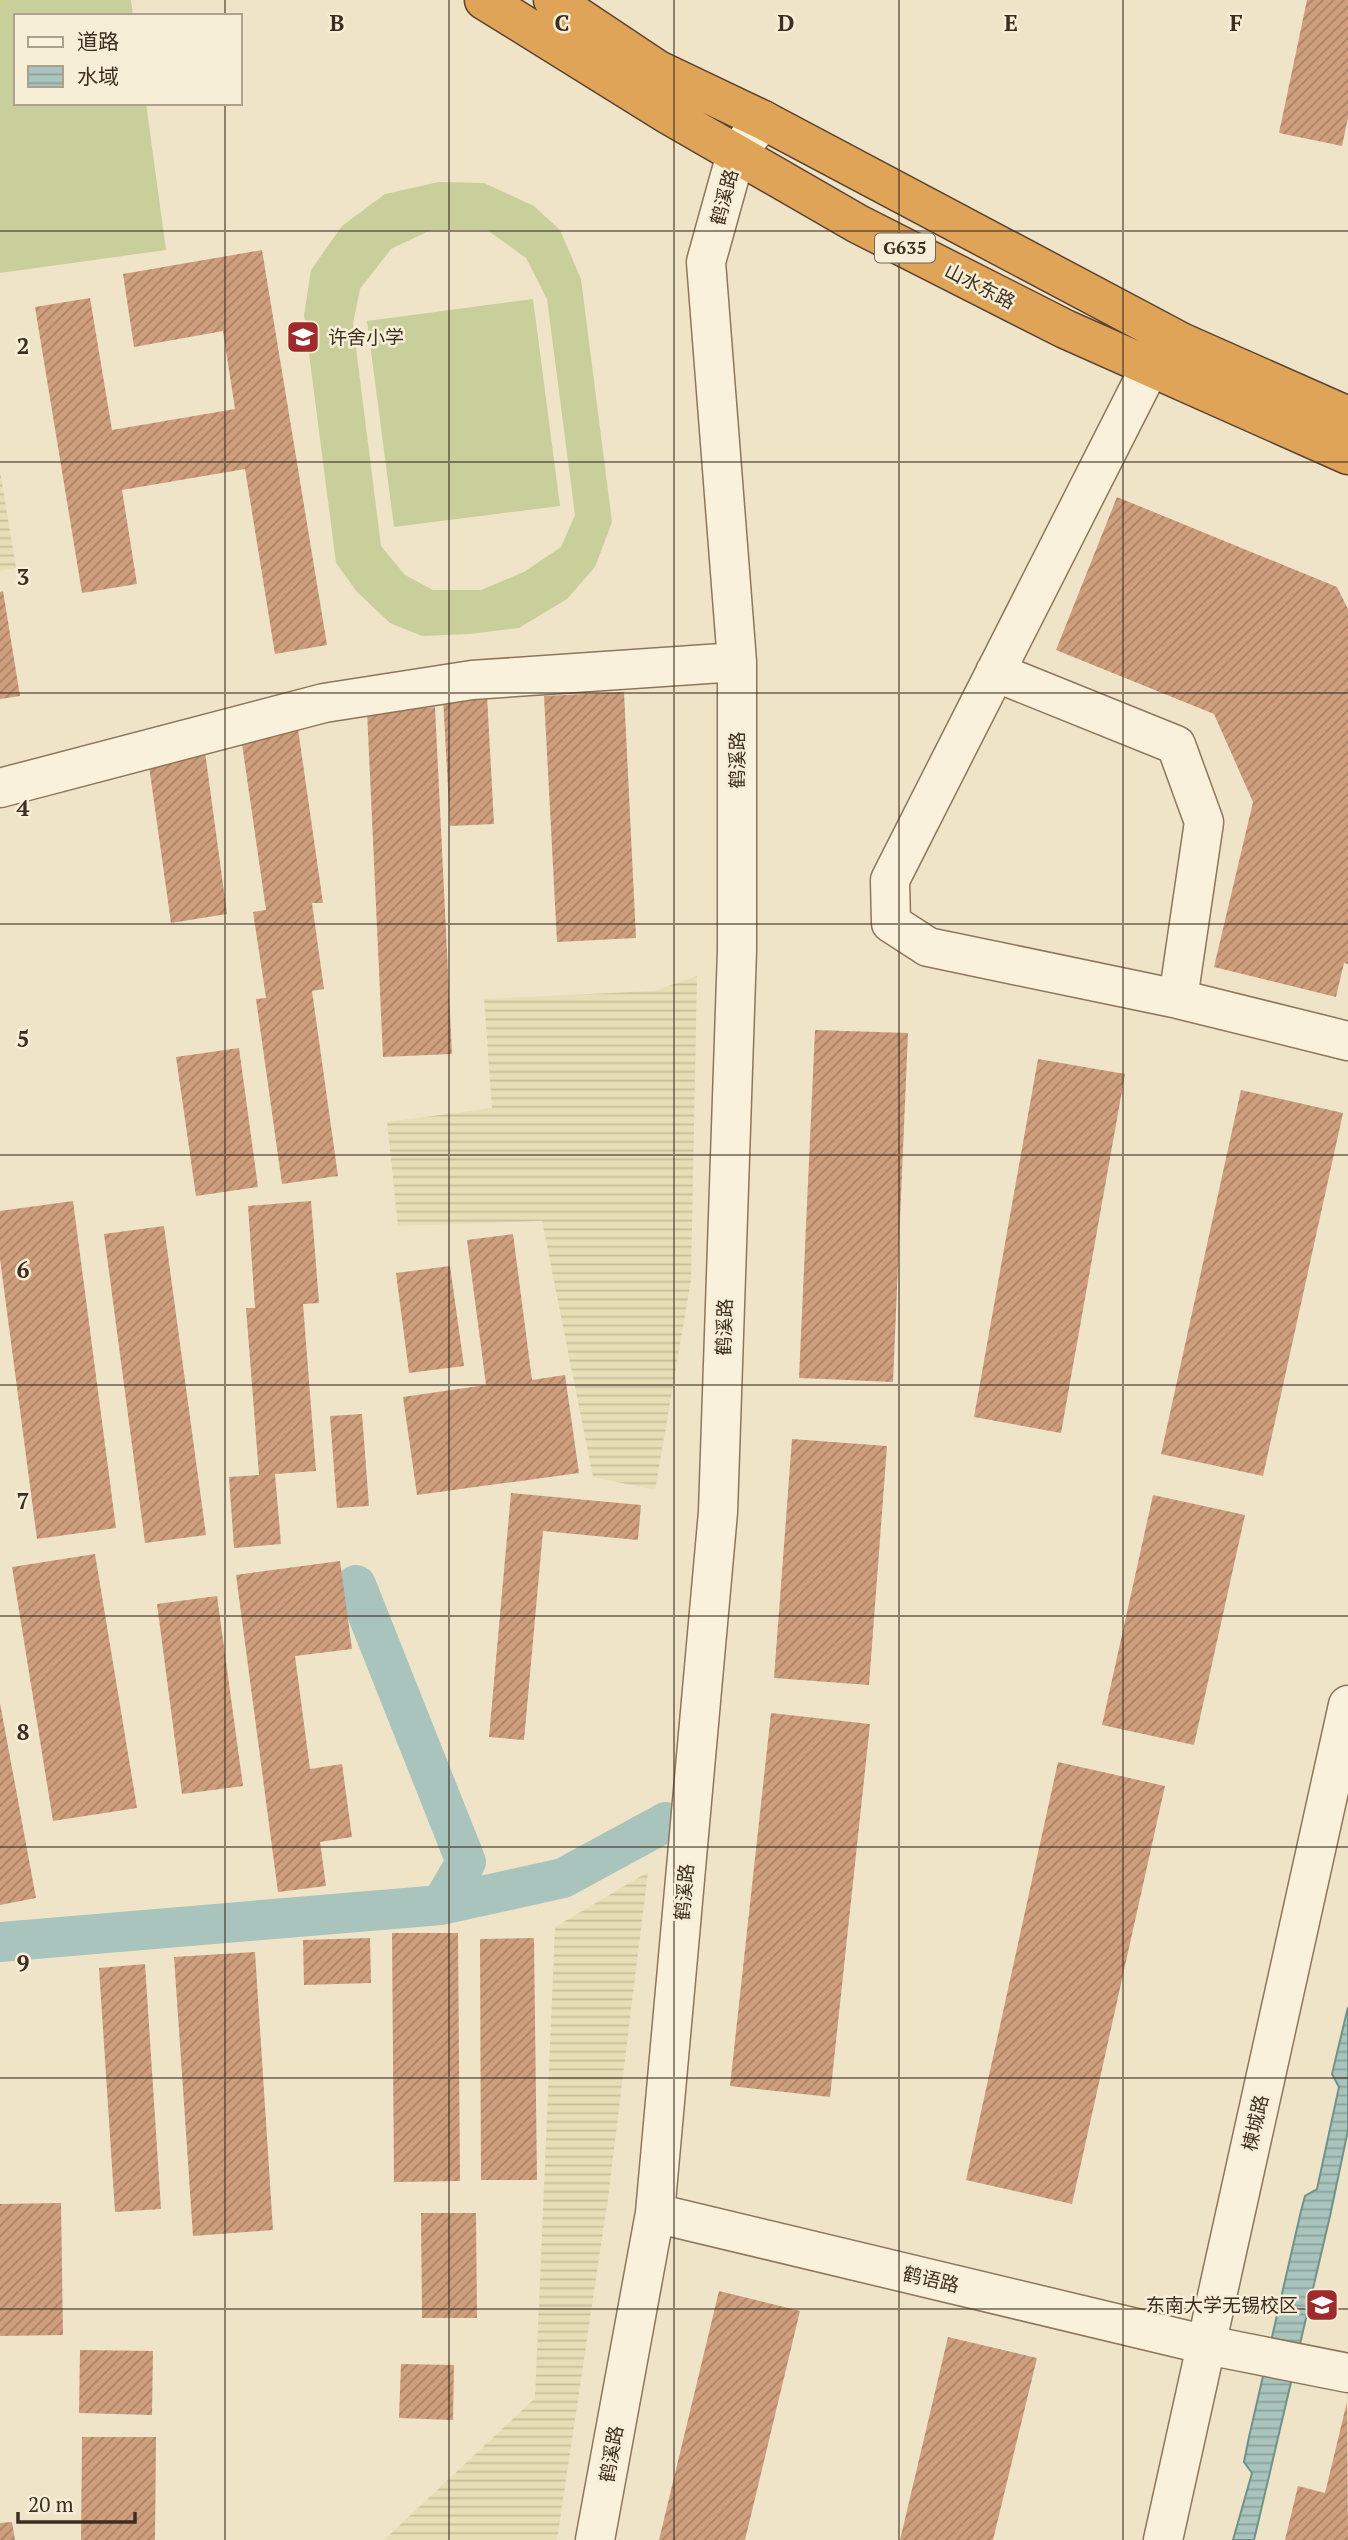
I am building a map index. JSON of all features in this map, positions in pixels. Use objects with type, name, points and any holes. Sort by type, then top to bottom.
[{"type":"highway","name":"山水东路","points":[[484,0],[736,154],[858,224],[1065,329],[1348,455]]},
{"type":"highway","name":"G635","points":[[553,0],[658,70],[763,120],[1184,343],[1348,416]]},
{"type":"street","name":"鹤溪路","points":[[595,2540],[655,2213],[718,1512],[737,950],[737,662],[706,262],[736,154],[763,120]]},
{"type":"street","points":[[1150,367],[890,880],[891,923],[928,947],[1178,999],[1348,1041]]},
{"type":"street","points":[[0,788],[324,703],[472,680],[737,662]]},
{"type":"street","points":[[995,672],[1176,745],[1203,822],[1178,999]]},
{"type":"street","name":"楝城路","points":[[1163,2540],[1348,1705]]},
{"type":"street","name":"鹤语路","points":[[655,2213],[1207,2345],[1348,2373]]},
{"type":"shaded area","points":[[0,470],[16,568],[0,571]]},
{"type":"shaded area","points":[[697,976],[691,1280],[655,1490],[593,1477],[542,1221],[398,1226],[387,1122],[492,1108],[484,999],[654,991]]},
{"type":"shaded area","points":[[648,1872],[608,2198],[557,2540],[384,2540],[535,2398],[555,1927]]},
{"type":"green space","points":[[0,0],[131,0],[133,14],[14,14],[14,105],[146,105],[166,250],[0,273]]},
{"type":"green space","points":[[439,182],[484,183],[534,206],[560,230],[581,279],[612,522],[595,567],[567,599],[519,628],[422,636],[390,623],[357,592],[336,563],[304,315],[311,270],[342,226],[385,194]],"holes":[[[431,230],[487,230],[526,258],[547,299],[575,515],[561,547],[524,572],[481,590],[433,590],[405,575],[381,546],[353,324],[360,289],[391,249]]]},
{"type":"green space","points":[[533,299],[560,506],[394,527],[367,321]]},
{"type":"water","points":[[1348,2007],[1348,2130],[1330,2216],[1254,2540],[1233,2540],[1252,2473],[1244,2462],[1249,2437],[1301,2211],[1305,2196],[1317,2189],[1339,2087],[1332,2074]]},
{"type":"building","points":[[1307,0],[1348,0],[1348,118],[1342,146],[1279,133]]},
{"type":"building","points":[[262,250],[327,645],[275,654],[245,469],[122,490],[137,584],[82,593],[35,307],[90,298],[112,430],[235,409],[223,331],[134,347],[123,274]]},
{"type":"building","points":[[1117,497],[1337,587],[1348,609],[1348,964],[1344,963],[1336,997],[1214,967],[1253,802],[1214,714],[1056,650]]},
{"type":"building","points":[[3,591],[20,696],[0,699],[0,592]]},
{"type":"building","points":[[624,692],[636,938],[557,942],[544,696]]},
{"type":"building","points":[[487,695],[494,824],[450,826],[443,697]]},
{"type":"building","points":[[435,707],[452,1054],[383,1057],[367,711]]},
{"type":"building","points":[[298,729],[323,903],[312,903],[324,989],[312,991],[338,1176],[282,1184],[256,999],[266,998],[253,912],[266,910],[241,737]]},
{"type":"building","points":[[205,752],[227,914],[171,923],[148,759]]},
{"type":"building","points":[[815,1030],[908,1033],[893,1382],[799,1378]]},
{"type":"building","points":[[239,1048],[258,1187],[196,1196],[176,1057]]},
{"type":"building","points":[[1038,1059],[1125,1074],[1061,1433],[974,1417]]},
{"type":"building","points":[[1241,1090],[1343,1113],[1263,1476],[1161,1454]]},
{"type":"building","points":[[73,1201],[116,1528],[37,1539],[0,1259],[0,1211]]},
{"type":"building","points":[[311,1201],[319,1303],[303,1304],[316,1471],[275,1474],[281,1544],[234,1548],[229,1477],[259,1475],[246,1308],[255,1308],[248,1206]]},
{"type":"building","points":[[164,1226],[206,1535],[145,1543],[104,1234]]},
{"type":"building","points":[[513,1234],[532,1380],[565,1375],[579,1473],[417,1495],[403,1397],[486,1385],[467,1240]]},
{"type":"building","points":[[450,1266],[464,1366],[409,1373],[396,1273]]},
{"type":"building","points":[[362,1414],[369,1506],[337,1508],[330,1416]]},
{"type":"building","points":[[792,1439],[887,1446],[869,1685],[774,1678]]},
{"type":"building","points":[[511,1493],[641,1505],[638,1540],[543,1531],[524,1740],[489,1737]]},
{"type":"building","points":[[1153,1495],[1245,1515],[1194,1745],[1102,1725]]},
{"type":"building","points":[[95,1554],[137,1808],[53,1821],[12,1567]]},
{"type":"building","points":[[340,1561],[352,1649],[295,1656],[310,1769],[342,1764],[352,1837],[320,1842],[326,1886],[278,1892],[236,1575]]},
{"type":"building","points":[[217,1596],[243,1786],[182,1794],[157,1604]]},
{"type":"building","points":[[0,1703],[36,1898],[0,1905]]},
{"type":"building","points":[[771,1713],[870,1724],[830,2097],[730,2086]]},
{"type":"building","points":[[1058,1762],[1165,1786],[1072,2204],[966,2180]]},
{"type":"building","points":[[392,1933],[458,1933],[460,2181],[394,2182]]},
{"type":"building","points":[[370,1938],[371,1983],[304,1985],[303,1940]]},
{"type":"building","points":[[534,1938],[537,2180],[481,2180],[480,1939]]},
{"type":"building","points":[[255,1952],[273,2230],[193,2236],[174,1957]]},
{"type":"building","points":[[145,1964],[161,2209],[115,2212],[99,1968]]},
{"type":"building","points":[[61,2203],[63,2335],[0,2336],[0,2204]]},
{"type":"building","points":[[421,2213],[476,2213],[477,2318],[422,2318]]},
{"type":"building","points":[[719,2291],[800,2311],[745,2540],[659,2540]]},
{"type":"building","points":[[948,2337],[1037,2358],[993,2540],[900,2540]]},
{"type":"building","points":[[80,2350],[153,2351],[152,2415],[79,2413]]},
{"type":"building","points":[[401,2364],[454,2365],[453,2420],[399,2418]]},
{"type":"building","points":[[1347,2402],[1348,2540],[1285,2540],[1298,2486],[1325,2493]]},
{"type":"building","points":[[82,2437],[156,2437],[155,2540],[81,2540]]},
{"type":"building","points":[[12,2522],[15,2540],[0,2540],[0,2523]]},
{"type":"waterway","points":[[0,1942],[441,1905],[466,1862],[356,1585]]},
{"type":"waterway","points":[[441,1905],[563,1878],[666,1822]]},
{"type":"place","name":"许舍小学","points":[[303,337]]},
{"type":"place","name":"东南大学无锡校区","points":[[1322,2305]]}]
